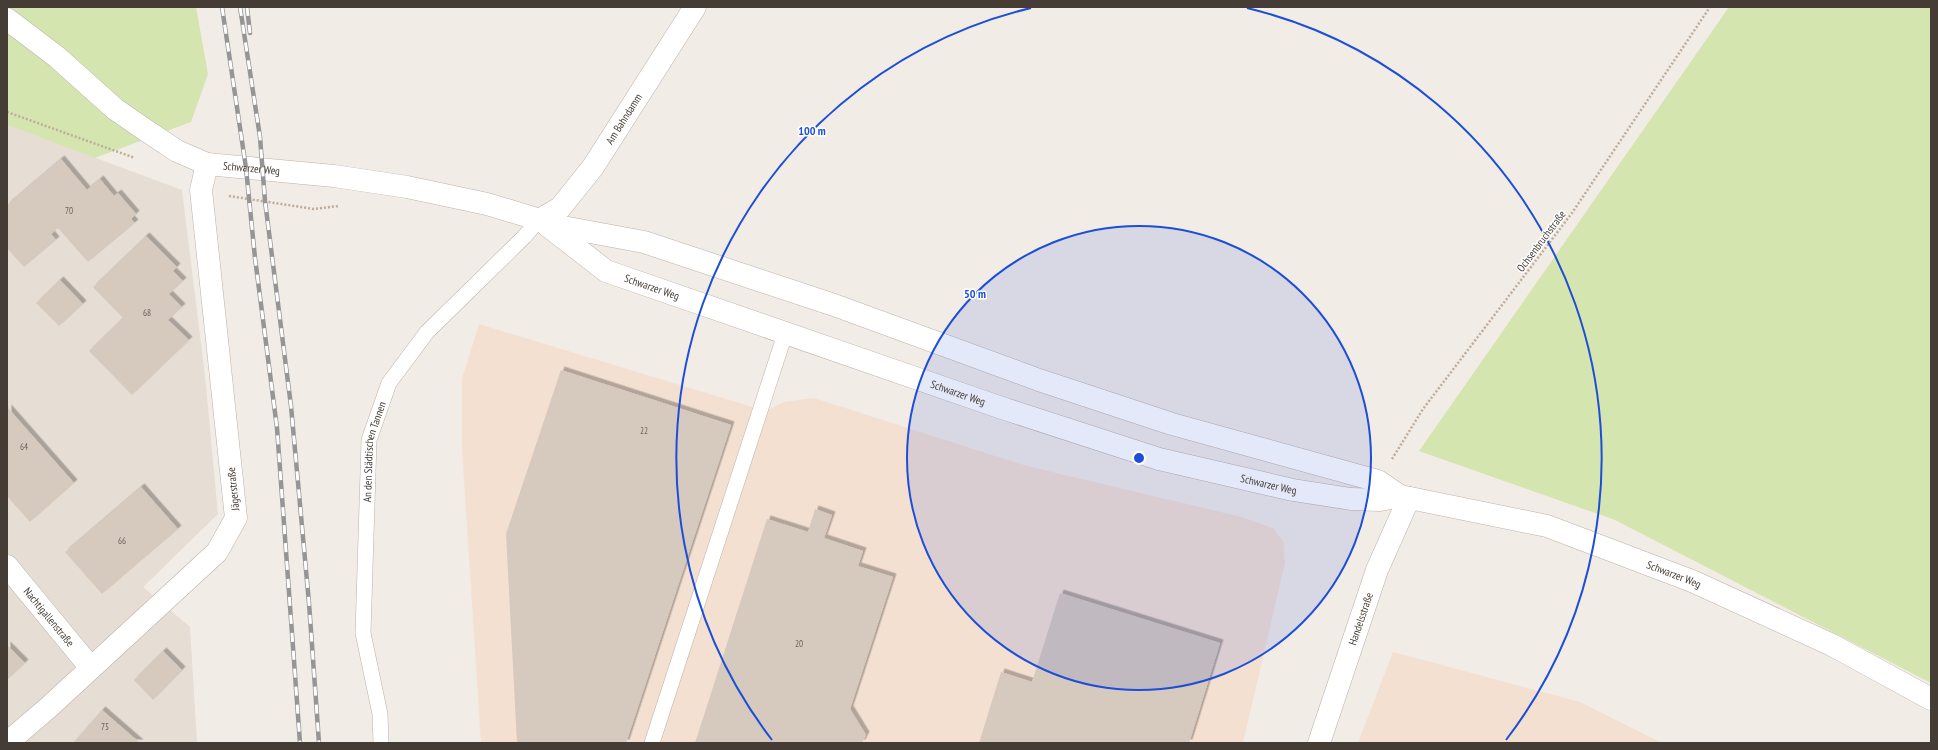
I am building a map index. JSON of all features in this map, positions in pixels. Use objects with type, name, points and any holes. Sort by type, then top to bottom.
[{"type":"street","name":"Am Bahndamm","points":[[539,220],[560,208],[593,167],[696,7]]},
{"type":"street","name":"Schwarzer Weg","points":[[7,19],[58,57],[115,109],[177,151],[207,164],[334,176],[408,186],[487,204],[563,227],[644,242],[834,305],[1068,390],[1172,424],[1378,481],[1405,497]]},
{"type":"street","name":"Jägerstraße","points":[[7,743],[217,552],[236,518],[201,198],[201,190],[207,164]]},
{"type":"street","name":"Schwarzer Weg","points":[[539,220],[606,271],[1002,408],[1159,459],[1293,490],[1351,498],[1380,500],[1405,497],[1547,526],[1692,580],[1832,646],[1931,699]]},
{"type":"street","name":"Handelsstraße","points":[[1319,743],[1378,570],[1405,497]]},
{"type":"street","name":"Nachtigallenstraße","points":[[7,566],[91,668]]},
{"type":"lane","name":"An den Städtischen Tannen","points":[[381,743],[380,714],[363,633],[369,440],[389,383],[427,332],[524,237],[539,220]]},
{"type":"lane","points":[[652,743],[785,334]]},
{"type":"path","name":"Ochsenbruchstraße","points":[[1378,481],[1423,409],[1572,213],[1710,7]]},
{"type":"path","points":[[7,112],[141,160]]},
{"type":"shaded area","points":[[7,125],[182,190],[205,376],[218,514],[143,587],[190,627],[197,743],[7,743]]},
{"type":"shaded area","points":[[479,324],[766,411],[784,402],[814,398],[1027,466],[1242,517],[1273,528],[1283,541],[1285,563],[1243,743],[481,743],[462,449],[462,379]]},
{"type":"shaded area","points":[[1393,652],[1580,702],[1662,743],[1358,743]]},
{"type":"green space","points":[[7,7],[196,7],[208,74],[191,122],[95,158],[7,125]]},
{"type":"green space","points":[[1729,7],[1931,7],[1931,683],[1615,520],[1419,451]]},
{"type":"building","points":[[61,159],[87,190],[100,179],[114,196],[118,193],[136,214],[131,219],[135,223],[88,262],[58,228],[51,234],[56,240],[24,267],[7,248],[7,205]]},
{"type":"building","points":[[146,236],[177,267],[173,271],[183,281],[169,294],[182,307],[168,320],[189,340],[132,395],[89,351],[123,318],[93,287]]},
{"type":"building","points":[[60,280],[83,304],[59,326],[36,303]]},
{"type":"building","points":[[561,370],[731,425],[626,743],[517,743],[506,534]]},
{"type":"building","points":[[8,408],[74,483],[30,522],[7,496]]},
{"type":"building","points":[[141,487],[178,529],[102,594],[65,552]]},
{"type":"building","points":[[815,509],[832,515],[824,538],[863,551],[858,566],[893,577],[850,709],[866,735],[862,743],[695,743],[767,519],[808,532]]},
{"type":"building","points":[[1060,593],[1220,643],[1189,743],[979,743],[1001,672],[1032,682]]},
{"type":"building","points":[[7,645],[25,663],[7,680]]},
{"type":"building","points":[[163,651],[182,670],[153,700],[134,680]]},
{"type":"building","points":[[102,710],[140,743],[73,743]]},
{"type":"railway","points":[[222,7],[246,168],[255,258],[277,428],[300,743]]},
{"type":"railway","points":[[240,7],[260,137],[265,201],[291,406],[309,603],[319,743]]},
{"type":"railway","points":[[247,7],[250,33]]}]
